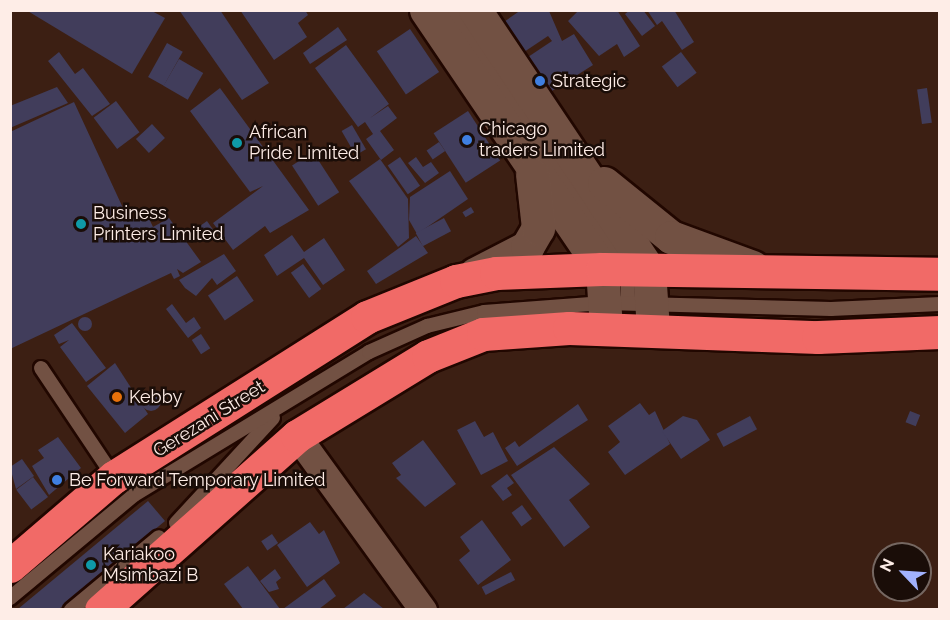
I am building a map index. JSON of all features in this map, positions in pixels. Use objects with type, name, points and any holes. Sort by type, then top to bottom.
[{"type":"highway","name":"Gerezani Street","points":[[10,566],[114,477],[367,317],[421,293],[456,281],[496,273],[626,269],[845,276],[939,274]]},
{"type":"highway","points":[[101,609],[297,436],[428,356],[483,334],[628,313],[825,323],[939,332]]},
{"type":"main road","points":[[426,10],[528,160],[626,269],[628,313]]},
{"type":"main road","points":[[475,10],[569,151],[626,269],[628,313]]},
{"type":"main road","points":[[569,151],[671,237],[771,272]]},
{"type":"main road","points":[[456,281],[510,260],[527,248],[538,228],[539,203],[528,160]]},
{"type":"street","points":[[297,436],[423,609]]},
{"type":"lane","points":[[452,10],[626,269]]},
{"type":"lane","points":[[825,323],[939,304]]},
{"type":"lane","points":[[10,598],[134,495],[283,408],[369,352],[428,326],[484,312],[628,313]]},
{"type":"lane","points":[[41,368],[114,477]]},
{"type":"lane","points":[[71,609],[175,525],[283,408]]},
{"type":"building","points":[[26,10],[150,10],[165,18],[132,74]]},
{"type":"building","points":[[179,10],[220,10],[269,83],[242,100]]},
{"type":"building","points":[[240,10],[305,10],[308,15],[298,23],[307,37],[274,60]]},
{"type":"building","points":[[521,10],[549,11],[562,41],[574,34],[593,65],[544,96],[522,61],[552,41],[548,36],[518,56],[498,26]]},
{"type":"building","points":[[579,10],[617,10],[640,46],[624,57],[617,44],[599,56],[568,21]]},
{"type":"building","points":[[630,10],[643,10],[655,26],[642,36],[625,14]]},
{"type":"building","points":[[647,10],[674,10],[694,42],[682,50],[662,21],[657,25]]},
{"type":"building","points":[[338,27],[347,40],[310,64],[303,53]]},
{"type":"building","points":[[410,29],[439,72],[406,94],[377,51]]},
{"type":"building","points":[[167,43],[183,52],[164,86],[148,77]]},
{"type":"building","points":[[346,45],[389,104],[370,118],[388,106],[397,118],[380,131],[394,150],[381,160],[366,139],[373,134],[365,122],[358,127],[315,68]]},
{"type":"building","points":[[59,52],[75,74],[83,68],[110,104],[92,116],[48,61]]},
{"type":"building","points":[[681,52],[697,73],[677,87],[662,66]]},
{"type":"building","points":[[179,59],[203,73],[188,100],[164,86]]},
{"type":"building","points":[[57,87],[68,103],[10,128],[10,106]]},
{"type":"building","points":[[220,88],[309,210],[270,233],[265,226],[233,250],[213,223],[263,186],[250,192],[190,111]]},
{"type":"building","points":[[927,88],[932,123],[922,124],[917,89]]},
{"type":"building","points":[[116,101],[139,132],[117,149],[94,118]]},
{"type":"building","name":"Business Printers Limited","points":[[74,102],[129,221],[146,212],[153,227],[169,218],[201,262],[183,273],[177,269],[180,276],[174,279],[171,273],[10,349],[10,132]]},
{"type":"building","points":[[468,111],[500,160],[466,183],[434,133]]},
{"type":"building","points":[[152,124],[165,138],[149,153],[136,139]]},
{"type":"building","points":[[352,125],[366,149],[356,155],[342,131]]},
{"type":"building","points":[[439,142],[445,151],[433,160],[427,150]]},
{"type":"building","points":[[313,152],[339,192],[318,206],[292,166]]},
{"type":"building","points":[[400,157],[420,186],[408,194],[388,166]]},
{"type":"building","points":[[416,157],[423,167],[431,162],[439,173],[425,183],[408,163]]},
{"type":"building","points":[[380,159],[408,199],[409,238],[398,247],[349,181]]},
{"type":"building","points":[[450,171],[468,199],[417,234],[409,220],[410,197]]},
{"type":"building","points":[[471,207],[474,212],[466,217],[462,212]]},
{"type":"building","points":[[444,218],[451,231],[423,246],[416,233]]},
{"type":"building","points":[[207,221],[214,231],[201,240],[194,230]]},
{"type":"building","points":[[292,235],[304,252],[324,238],[345,270],[323,285],[304,258],[277,276],[264,255]]},
{"type":"building","points":[[416,236],[428,253],[376,284],[367,271]]},
{"type":"building","points":[[224,254],[236,271],[217,285],[212,278],[196,296],[179,280]]},
{"type":"building","points":[[303,264],[321,289],[309,298],[291,273]]},
{"type":"building","points":[[237,276],[254,301],[225,320],[208,296]]},
{"type":"building","points":[[172,304],[186,323],[194,317],[201,328],[188,338],[166,309]]},
{"type":"building","points":[[85,317],[90,319],[92,324],[90,329],[85,331],[80,329],[78,324],[80,319]]},
{"type":"building","points":[[72,323],[106,368],[86,382],[60,347],[69,340],[59,344],[54,335]]},
{"type":"building","points":[[201,334],[210,348],[201,354],[192,340]]},
{"type":"building","name":"Kebby","points":[[115,363],[148,414],[125,433],[87,386]]},
{"type":"building","points":[[151,391],[158,394],[161,401],[158,408],[151,411],[144,408],[141,401],[144,394]]},
{"type":"building","points":[[640,403],[649,415],[655,411],[670,444],[625,475],[608,452],[620,442],[608,426]]},
{"type":"building","points":[[578,404],[588,420],[517,466],[505,448],[515,441],[519,447]]},
{"type":"building","points":[[910,411],[920,415],[916,426],[906,422]]},
{"type":"building","points":[[683,416],[697,420],[710,440],[681,459],[662,431]]},
{"type":"building","points":[[750,416],[757,429],[723,447],[716,434]]},
{"type":"building","points":[[475,421],[484,437],[493,432],[508,461],[481,475],[457,430]]},
{"type":"building","points":[[58,437],[81,468],[49,495],[32,466],[44,458],[38,450]]},
{"type":"building","points":[[423,440],[456,484],[425,507],[396,478],[401,475],[392,463]]},
{"type":"building","points":[[554,447],[590,484],[569,500],[590,527],[564,547],[511,475]]},
{"type":"building","points":[[22,459],[34,476],[16,489],[10,467]]},
{"type":"building","points":[[507,474],[514,483],[507,488],[512,495],[503,501],[491,486]]},
{"type":"building","points":[[33,477],[48,497],[31,510],[16,490]]},
{"type":"building","name":"Kariakoo Msimbazi B","points":[[148,501],[165,521],[59,609],[18,609]]},
{"type":"building","points":[[522,505],[532,519],[521,526],[511,513]]},
{"type":"building","points":[[482,520],[511,560],[478,585],[459,560],[470,551],[460,537]]},
{"type":"building","points":[[310,522],[319,534],[324,530],[340,563],[307,587],[277,545]]},
{"type":"building","points":[[272,534],[278,543],[267,550],[261,541]]},
{"type":"building","points":[[248,566],[280,609],[243,609],[224,584]]},
{"type":"building","points":[[275,569],[281,578],[276,582],[279,589],[269,592],[260,581]]},
{"type":"building","points":[[511,572],[515,580],[486,595],[482,587]]},
{"type":"building","points":[[324,579],[336,596],[319,609],[283,609]]},
{"type":"building","points":[[364,593],[384,609],[343,609]]},
{"type":"place","name":"Strategic","points":[[540,81]]},
{"type":"place","name":"Chicago traders Limited","points":[[467,140]]},
{"type":"place","name":"African Pride Limited","points":[[237,143]]},
{"type":"place","name":"Business Printers Limited","points":[[81,224]]},
{"type":"place","name":"Kebby","points":[[117,397]]},
{"type":"place","name":"Be Forward Temporary Limited","points":[[57,480]]},
{"type":"place","name":"Kariakoo Msimbazi B","points":[[91,565]]}]
